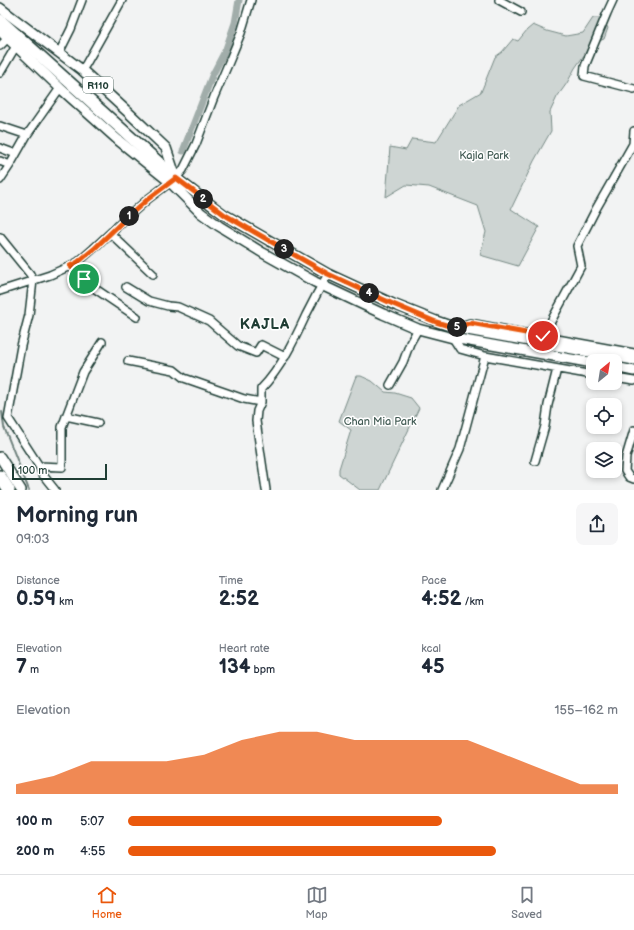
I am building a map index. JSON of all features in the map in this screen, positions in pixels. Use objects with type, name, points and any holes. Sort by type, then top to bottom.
[{"type":"highway","points":[[0,24],[141,146],[173,180]]},
{"type":"highway","points":[[0,476],[9,490]]},
{"type":"main road","name":"R110","points":[[0,8],[82,70],[166,148],[173,180],[201,213],[263,253],[318,284],[418,329],[453,338],[586,362]]},
{"type":"main road","name":"R110","points":[[0,24],[8,38],[16,46],[118,140],[225,215],[324,272],[393,304],[436,322],[456,328],[634,360]]},
{"type":"main road","points":[[219,226],[225,215]]},
{"type":"main road","points":[[318,284],[324,272]]},
{"type":"main road","points":[[622,368],[634,370]]},
{"type":"main road","points":[[0,457],[21,490]]},
{"type":"street","points":[[59,53],[71,29],[82,0]]},
{"type":"street","points":[[82,70],[122,0]]},
{"type":"street","points":[[0,291],[31,277],[50,275],[78,262],[148,199],[173,180],[183,170],[196,144],[241,33],[251,0]]},
{"type":"street","points":[[499,0],[522,12]]},
{"type":"street","points":[[613,0],[585,66],[584,76],[634,89]]},
{"type":"street","points":[[0,46],[8,38]]},
{"type":"street","points":[[1,70],[16,46]]},
{"type":"street","points":[[0,180],[27,135],[60,88]]},
{"type":"street","points":[[0,126],[27,135]]},
{"type":"street","points":[[543,336],[581,266],[577,246],[633,144],[634,131]]},
{"type":"street","points":[[0,148],[16,154]]},
{"type":"street","points":[[0,161],[10,164]]},
{"type":"street","points":[[110,233],[152,274]]},
{"type":"street","points":[[0,237],[31,277],[29,315],[21,346],[8,418],[39,466],[43,476],[55,490]]},
{"type":"street","points":[[70,266],[94,288],[137,317]]},
{"type":"street","points":[[266,490],[256,421],[257,411],[262,402],[261,389],[270,380],[297,336],[318,284]]},
{"type":"street","points":[[126,287],[149,301],[178,307],[209,321],[238,346],[256,353],[261,345],[285,357]]},
{"type":"street","points":[[456,328],[470,323],[634,353]]},
{"type":"street","points":[[390,386],[418,329]]},
{"type":"street","points":[[453,338],[460,349],[485,356],[586,374]]},
{"type":"street","points":[[39,466],[62,467],[62,427],[83,372],[102,342]]},
{"type":"street","points":[[442,490],[460,449],[485,356]]},
{"type":"street","points":[[128,361],[174,370],[184,378],[238,397],[262,402]]},
{"type":"street","points":[[535,461],[545,426],[548,405],[557,369]]},
{"type":"street","points":[[622,379],[634,382]]},
{"type":"street","points":[[66,416],[98,423]]},
{"type":"street","points":[[634,430],[626,457],[625,471],[629,477],[634,478]]},
{"type":"green space","name":"Kajla Park","points":[[593,18],[602,18],[608,28],[604,39],[592,44],[557,97],[550,112],[551,131],[534,161],[511,209],[539,227],[518,266],[480,255],[486,232],[478,206],[429,187],[406,185],[386,197],[390,147],[406,150],[412,139],[436,142],[459,105],[481,92],[495,57],[502,52],[513,39],[518,41],[533,25],[547,31],[566,36],[583,33]]},
{"type":"green space","name":"Chan Mia Park","points":[[356,376],[361,376],[372,381],[385,392],[395,393],[411,398],[419,408],[380,490],[360,490],[339,474],[339,469],[351,430],[339,421]]},
{"type":"waterway","points":[[183,151],[212,76],[226,49],[235,23],[239,0]]},
{"type":"waterway","points":[[2,412],[4,427],[29,490]]},
{"type":"district","name":"KAJLA","points":[[265,324]]},
{"type":"route","points":[[84,279],[70,266],[78,262],[94,249],[148,199],[176,178],[225,215],[328,274],[393,304],[436,322],[456,328],[470,323],[543,336]]}]
